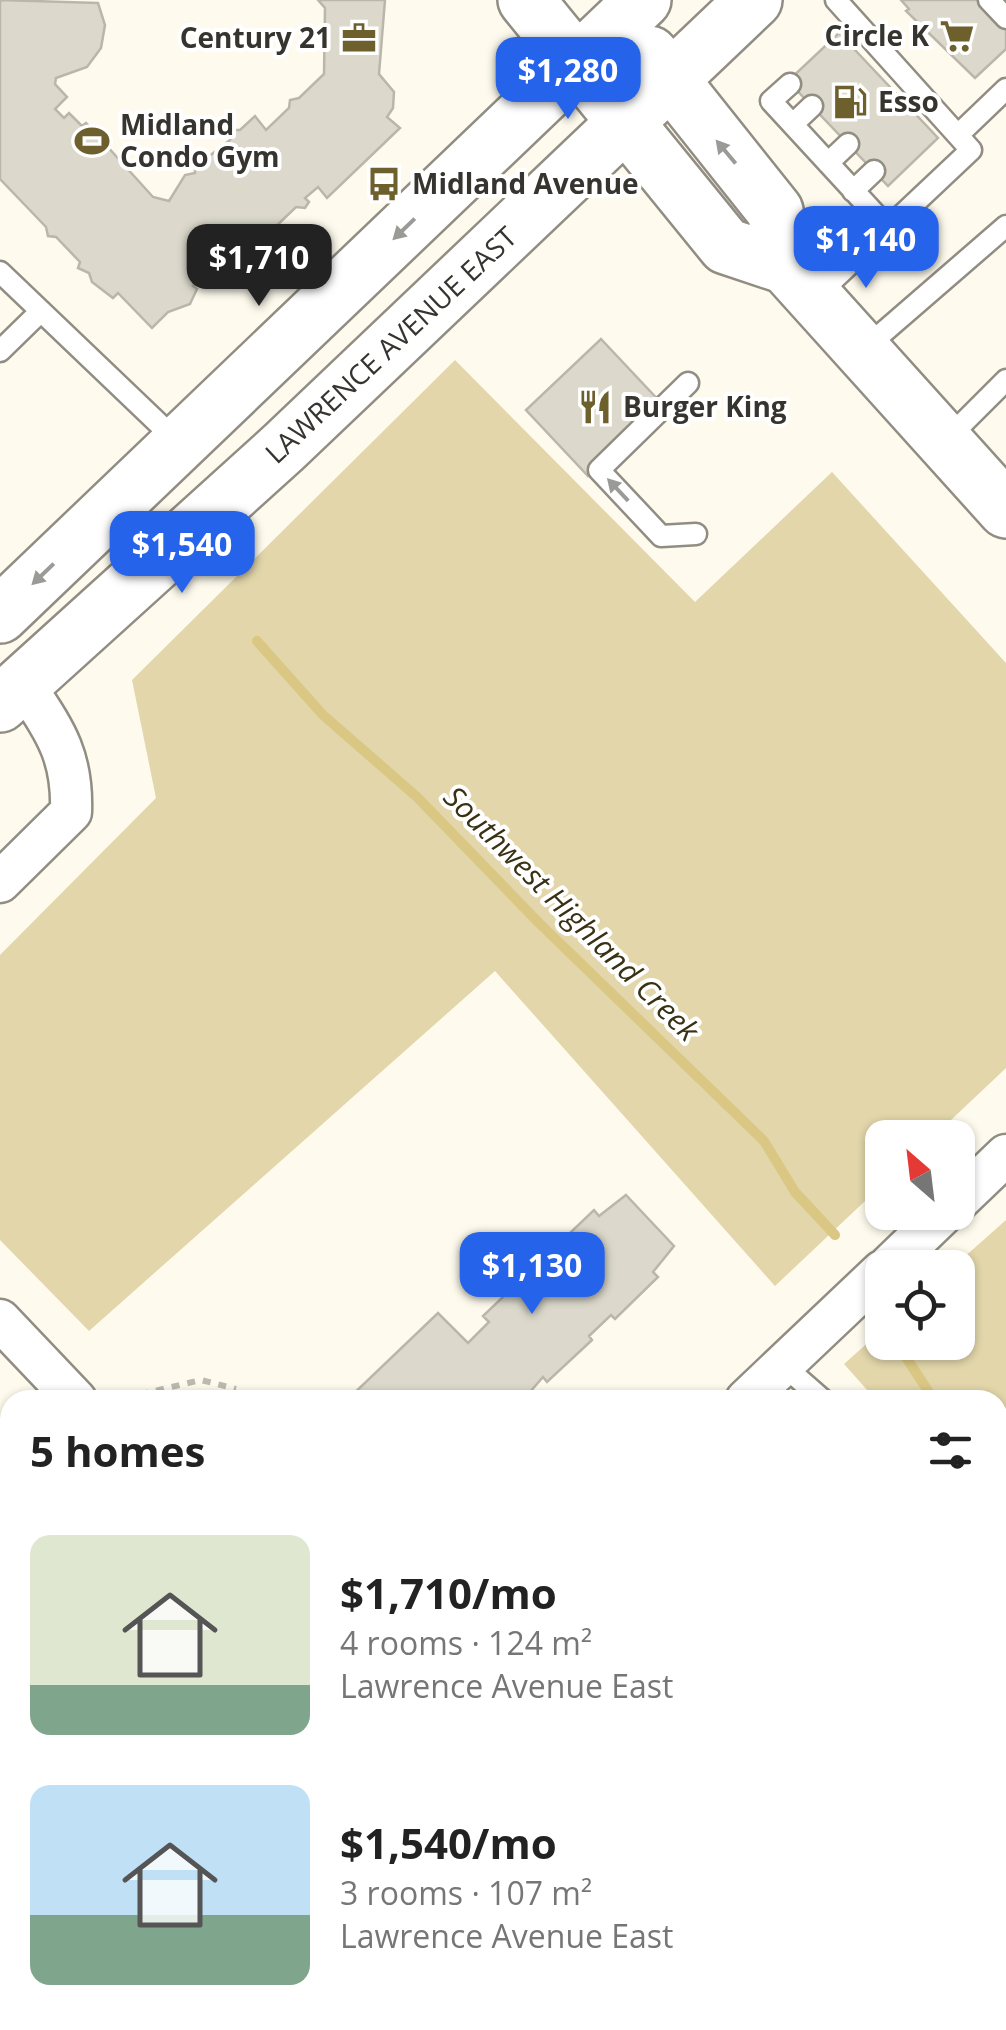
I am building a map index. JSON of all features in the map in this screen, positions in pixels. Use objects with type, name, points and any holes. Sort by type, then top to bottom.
[{"type":"main road","points":[[526,0],[726,246],[800,282],[1006,510]]},
{"type":"main road","name":"LAWRENCE AVENUE EAST","points":[[11,694],[284,447],[754,0]]},
{"type":"main road","points":[[0,615],[576,65],[625,6],[670,80],[775,210],[800,282]]},
{"type":"street","name":"LAWRENCE AVENUE EAST","points":[[0,882],[71,812],[72,774],[54,730],[11,694]]},
{"type":"street","points":[[975,1185],[1006,1155]]},
{"type":"street","points":[[904,1250],[926,1230]]},
{"type":"street","points":[[757,1390],[865,1287]]},
{"type":"street","points":[[0,1320],[66,1390]]},
{"type":"lane","points":[[800,282],[888,228],[972,150],[930,117],[848,29],[837,0]]},
{"type":"lane","points":[[989,0],[1006,18]]},
{"type":"lane","points":[[790,84],[771,101],[888,228]]},
{"type":"lane","points":[[958,136],[1006,90]]},
{"type":"lane","points":[[792,124],[812,106]]},
{"type":"lane","points":[[828,163],[848,144]]},
{"type":"lane","points":[[854,191],[874,171]]},
{"type":"lane","points":[[863,350],[1006,226]]},
{"type":"lane","points":[[0,272],[180,444]]},
{"type":"lane","points":[[0,350],[41,311]]},
{"type":"lane","points":[[944,442],[1006,380]]},
{"type":"lane","points":[[688,384],[600,470],[662,536],[696,534]]},
{"type":"lane","points":[[783,1365],[811,1390]]},
{"type":"path","points":[[160,1390],[202,1380],[236,1389]]},
{"type":"shaded area","points":[[455,360],[695,602],[832,472],[1006,663],[1006,1068],[951,1120],[865,1120],[865,1201],[775,1286],[495,971],[89,1331],[0,1240],[0,955],[156,798],[132,680]]},
{"type":"shaded area","points":[[1006,1220],[1006,1390],[867,1390],[844,1364],[865,1345],[865,1360],[975,1360],[972,1250]]},
{"type":"building","points":[[0,0],[98,3],[105,25],[101,48],[87,67],[56,78],[55,84],[67,97],[55,109],[64,118],[69,113],[82,126],[86,123],[153,197],[169,201],[185,175],[195,173],[195,167],[230,140],[232,130],[240,130],[255,116],[266,130],[289,108],[290,100],[299,98],[324,74],[325,8],[318,0],[385,0],[379,74],[394,92],[393,108],[387,117],[400,128],[327,198],[318,187],[305,198],[309,202],[305,208],[296,207],[271,231],[272,238],[259,243],[257,252],[250,253],[225,276],[215,265],[193,286],[197,289],[190,304],[168,312],[152,328],[118,293],[113,298],[92,282],[89,273],[78,268],[80,262],[56,237],[48,236],[46,227],[0,179]]},
{"type":"building","points":[[901,0],[979,0],[1006,29],[1006,49],[975,78],[906,11],[909,9]]},
{"type":"building","points":[[839,33],[938,138],[888,186],[788,81]]},
{"type":"building","name":"Burger King","points":[[601,339],[663,405],[588,476],[526,410]]},
{"type":"building","points":[[626,1195],[674,1246],[653,1272],[658,1277],[615,1319],[611,1315],[589,1336],[592,1340],[547,1382],[543,1377],[532,1390],[357,1390],[438,1313],[468,1343],[489,1322],[483,1316],[594,1210],[599,1216]]},
{"type":"waterway","name":"Southwest Highland Creek","points":[[257,641],[323,715],[417,797],[539,923],[764,1141],[795,1192],[835,1235]]},
{"type":"waterway","name":"Southwest Highland Creek","points":[[908,1360],[927,1390]]},
{"type":"place","name":"Circle K","points":[[957,36]]},
{"type":"place","name":"Century 21","points":[[359,38]]},
{"type":"place","name":"Esso","points":[[850,102]]},
{"type":"place","name":"Midland Condo Gym","points":[[92,141]]},
{"type":"place","name":"Midland Avenue","points":[[384,184]]},
{"type":"place","name":"Burger King","points":[[595,407]]}]
